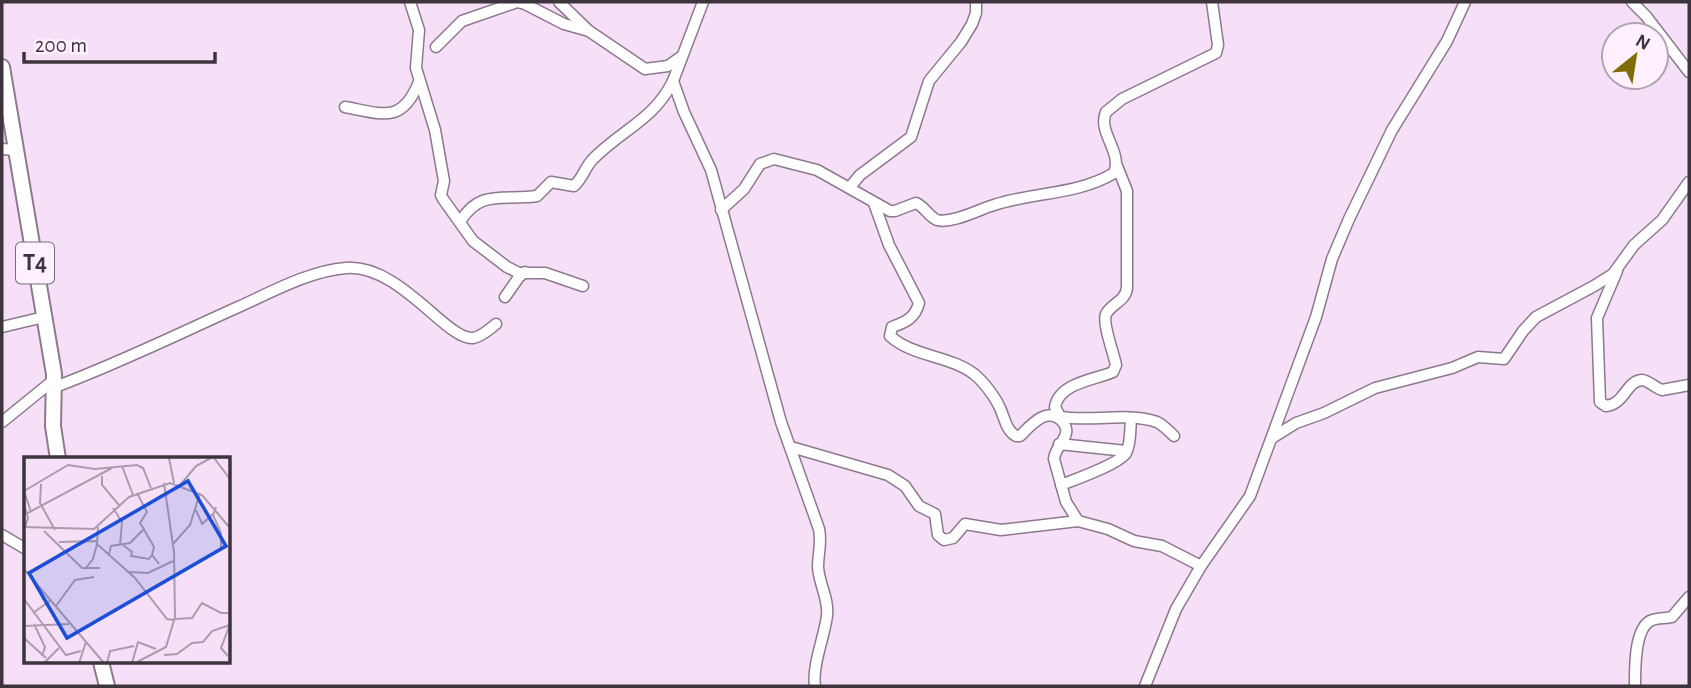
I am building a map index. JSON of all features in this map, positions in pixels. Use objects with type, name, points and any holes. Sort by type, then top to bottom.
[{"type":"highway","name":"T4","points":[[2,67],[9,150],[55,383],[53,426],[58,457]]},
{"type":"highway","points":[[102,664],[107,686]]},
{"type":"street","points":[[410,2],[419,30],[416,64],[419,81],[432,117],[439,149],[444,185],[441,196],[473,241],[513,271],[545,273],[583,286]]},
{"type":"street","points":[[436,47],[462,21],[517,2],[564,24],[589,31]]},
{"type":"street","points":[[559,2],[589,31],[645,69],[668,66],[682,55]]},
{"type":"street","points":[[460,222],[468,210],[489,198],[537,196],[551,182],[574,186],[583,177],[592,159],[656,108],[673,81],[703,2]]},
{"type":"street","points":[[850,187],[860,175],[911,137],[929,81],[972,24],[976,2]]},
{"type":"street","points":[[1078,521],[1066,502],[1054,459],[1066,431],[1055,407],[1058,397],[1087,379],[1113,372],[1116,365],[1105,319],[1108,311],[1123,300],[1127,288],[1127,191],[1104,124],[1106,111],[1122,99],[1216,53],[1218,44],[1212,2]]},
{"type":"street","points":[[1145,686],[1177,609],[1202,566],[1250,496],[1318,310],[1332,259],[1349,219],[1392,130],[1444,45],[1465,2]]},
{"type":"street","points":[[1632,2],[1647,16],[1689,72]]},
{"type":"street","points":[[345,107],[396,113],[409,102],[419,81]]},
{"type":"street","points":[[673,81],[684,112],[708,160],[769,382],[821,538],[818,570],[827,608],[821,649],[814,670],[815,686]]},
{"type":"street","points":[[721,210],[744,188],[760,164],[774,159],[817,170],[885,209],[895,211],[916,203],[936,219],[974,214],[1017,197],[1058,193],[1113,175],[1117,166]]},
{"type":"street","points":[[1689,182],[1661,220],[1634,245],[1619,268],[1597,318],[1600,402],[1606,406],[1617,402],[1629,387],[1639,380],[1662,390],[1689,385]]},
{"type":"street","points":[[873,202],[890,245],[919,303],[915,314],[906,322],[892,327],[890,336],[976,375],[995,399],[1009,430],[1016,436],[1020,436],[1040,417],[1051,416],[1062,420],[1131,419],[1159,423],[1174,436]]},
{"type":"street","points":[[2,422],[55,383],[148,349],[281,287],[340,268],[365,269],[378,273],[401,286],[446,325],[467,337],[477,337],[496,324]]},
{"type":"street","points":[[1271,439],[1296,423],[1324,413],[1375,388],[1452,368],[1478,357],[1504,359],[1536,317],[1594,286],[1619,268]]},
{"type":"street","points":[[505,297],[525,272]]},
{"type":"street","points":[[2,327],[44,317]]},
{"type":"street","points":[[1061,485],[1088,475],[1123,456],[1131,419]]},
{"type":"street","points":[[1059,444],[1126,451]]},
{"type":"street","points":[[791,447],[888,475],[900,481],[919,506],[935,514],[938,535],[944,540],[953,538],[965,524],[1002,530],[1078,521],[1108,529],[1134,541],[1162,546],[1202,566]]},
{"type":"street","points":[[2,535],[24,547]]},
{"type":"street","points":[[1635,686],[1638,646],[1644,627],[1652,620],[1670,618],[1677,614],[1689,597]]}]
